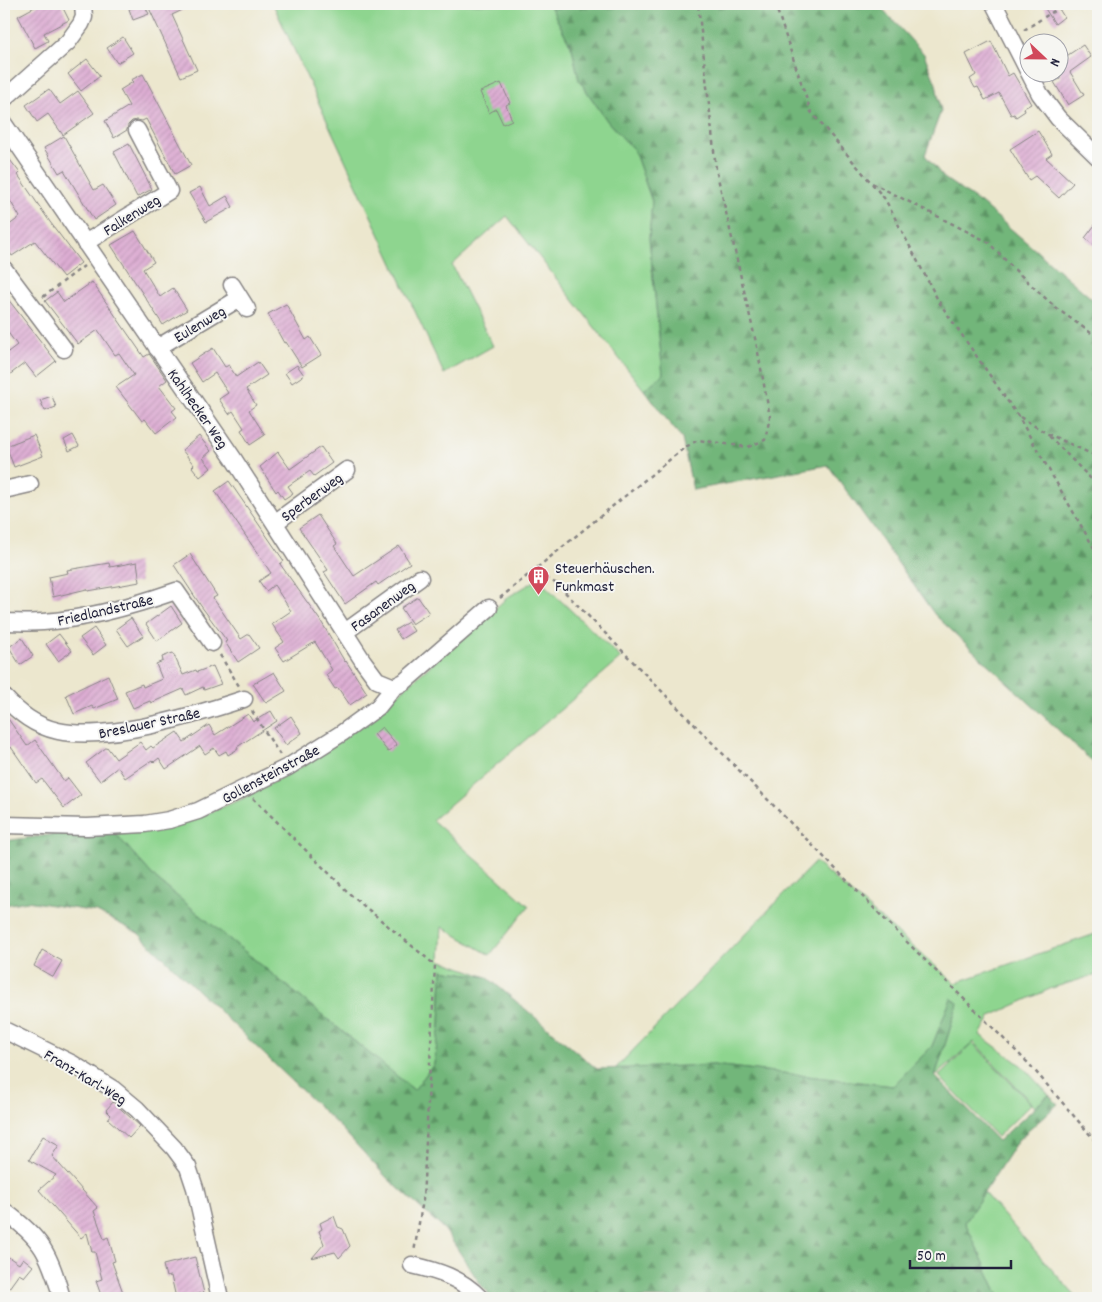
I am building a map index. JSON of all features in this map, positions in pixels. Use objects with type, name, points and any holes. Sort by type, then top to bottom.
[{"type":"street","points":[[4,99],[68,42],[84,17],[83,4]]},
{"type":"street","points":[[994,4],[1040,94],[1058,118],[1098,157]]},
{"type":"street","name":"Kahlhecker Weg","points":[[4,124],[276,522],[377,680],[394,687]]},
{"type":"street","name":"Falkenweg","points":[[85,243],[169,191],[137,130]]},
{"type":"street","points":[[4,269],[64,349]]},
{"type":"street","name":"Eulenweg","points":[[157,348],[240,297]]},
{"type":"street","name":"Sperberweg","points":[[276,522],[348,470]]},
{"type":"street","points":[[4,490],[30,484]]},
{"type":"street","name":"Fasanenweg","points":[[346,632],[420,578]]},
{"type":"street","name":"Friedlandstraße","points":[[4,622],[42,622],[72,619],[134,604],[176,591],[212,643]]},
{"type":"street","name":"Gollensteinstraße","points":[[4,825],[87,827],[145,824],[169,820],[198,811],[288,768],[342,733],[378,707],[394,687],[404,682],[489,608]]},
{"type":"street","name":"Breslauer Straße","points":[[4,697],[21,715],[39,725],[56,731],[88,735],[172,720],[244,698]]},
{"type":"street","name":"Franz-Karl-Weg","points":[[4,1030],[73,1064],[113,1089],[137,1109],[174,1148],[188,1167],[220,1298]]},
{"type":"street","points":[[4,1211],[34,1235],[46,1252],[62,1298]]},
{"type":"street","points":[[412,1265],[448,1270],[471,1288],[480,1298]]},
{"type":"path","points":[[489,608],[676,454],[691,444],[698,440],[748,447],[766,440],[770,417],[757,347],[716,169],[698,4]]},
{"type":"path","points":[[775,4],[811,112],[885,199],[939,302],[1018,416],[1098,555]]},
{"type":"path","points":[[1011,39],[1065,4]]},
{"type":"path","points":[[871,183],[988,242],[1014,270],[1056,308],[1098,338]]},
{"type":"path","points":[[32,305],[96,257]]},
{"type":"path","points":[[1018,416],[1046,433],[1098,458]]},
{"type":"path","points":[[1046,433],[1098,486]]},
{"type":"path","points":[[531,572],[557,584],[564,591],[900,935],[1030,1065],[1098,1144]]},
{"type":"path","points":[[212,643],[238,682],[244,698],[288,768]]},
{"type":"path","points":[[244,788],[352,896],[434,965],[423,1200],[412,1265]]},
{"type":"green space","points":[[273,4],[549,4],[572,48],[579,80],[608,122],[634,150],[652,202],[649,238],[663,375],[644,390],[507,216],[452,265],[493,346],[444,374]]},
{"type":"green space","points":[[549,4],[878,4],[924,54],[936,84],[941,111],[925,155],[944,178],[982,204],[1098,304],[1098,767],[935,615],[828,465],[693,490],[682,439],[644,390],[663,374],[649,238],[652,201],[634,150],[608,122],[579,80],[572,48]]},
{"type":"green space","points":[[538,579],[621,658],[432,820],[529,906],[490,955],[442,927],[440,960],[487,977],[442,970],[440,1026],[434,1064],[414,1090],[156,879],[114,832],[199,817],[242,799],[305,765],[380,710],[508,597]]},
{"type":"green space","points":[[114,832],[156,879],[414,1090],[434,1064],[440,1026],[442,970],[487,977],[597,1069],[713,1065],[893,1086],[932,1046],[951,998],[958,1003],[935,1076],[998,1141],[1049,1095],[1058,1104],[1018,1140],[965,1222],[1000,1298],[492,1298],[481,1285],[445,1230],[387,1178],[342,1129],[138,933],[97,912],[27,901],[4,905],[4,841],[58,834]]},
{"type":"green space","points":[[815,862],[955,983],[1098,933],[1098,974],[1052,988],[991,1016],[980,1035],[1022,1066],[1049,1095],[1035,1107],[974,1042],[935,1076],[958,1004],[951,999],[932,1046],[893,1086],[713,1065],[615,1069]]},
{"type":"green space","points":[[973,1043],[1031,1104],[997,1137],[939,1076]]},
{"type":"green space","points":[[984,1193],[1077,1298],[1000,1298],[965,1222]]},
{"type":"building","points":[[40,4],[61,4],[69,20],[44,33],[48,41],[35,48],[18,16]]},
{"type":"building","points":[[144,4],[149,14],[133,20],[129,9]]},
{"type":"building","points":[[158,4],[195,4],[172,15],[197,70],[181,77],[149,8]]},
{"type":"building","points":[[1042,4],[1056,4],[1064,17],[1055,24]]},
{"type":"building","points":[[123,37],[133,53],[117,63],[107,48]]},
{"type":"building","points":[[991,41],[1008,76],[1013,73],[1031,104],[1024,108],[1025,111],[1016,117],[1014,114],[1011,115],[999,93],[985,100],[978,87],[975,88],[970,79],[976,75],[966,54]]},
{"type":"building","points":[[1083,45],[1091,57],[1070,72],[1070,54]]},
{"type":"building","points":[[87,59],[100,76],[81,91],[68,74]]},
{"type":"building","points":[[1070,72],[1084,95],[1068,105],[1054,82],[1070,82]]},
{"type":"building","points":[[143,74],[191,165],[175,174],[146,119],[132,121],[128,125],[127,130],[114,138],[105,121],[129,106],[120,90],[133,82],[131,80]]},
{"type":"building","points":[[501,83],[510,103],[506,105],[512,120],[503,124],[496,109],[489,113],[480,92]]},
{"type":"building","points":[[49,89],[60,104],[78,91],[94,113],[63,135],[48,114],[37,122],[26,105]]},
{"type":"building","points":[[1038,131],[1052,154],[1046,158],[1073,183],[1059,198],[1035,176],[1029,180],[1010,149]]},
{"type":"building","points":[[64,136],[94,190],[103,185],[116,205],[94,220],[64,170],[59,173],[44,148]]},
{"type":"building","points":[[129,144],[152,189],[137,197],[114,152]]},
{"type":"building","points":[[4,152],[20,173],[18,175],[50,222],[81,263],[63,277],[35,241],[12,256],[4,243],[4,229],[20,217],[9,199],[4,202]]},
{"type":"building","points":[[200,187],[210,206],[227,196],[233,207],[206,222],[189,193]]},
{"type":"building","points":[[1098,221],[1098,249],[1085,238]]},
{"type":"building","points":[[135,231],[154,262],[143,269],[160,297],[173,288],[187,310],[163,325],[111,245]]},
{"type":"building","points":[[92,282],[144,357],[149,354],[167,380],[159,386],[176,408],[172,411],[177,417],[156,433],[145,419],[142,421],[116,387],[134,375],[119,353],[115,355],[98,330],[78,344],[45,301],[57,292],[64,302]]},
{"type":"building","points":[[4,294],[56,361],[36,377],[25,363],[4,379],[4,355],[17,345],[4,327]]},
{"type":"building","points":[[286,304],[306,340],[310,337],[321,355],[302,367],[286,342],[284,343],[268,314]]},
{"type":"building","points":[[213,348],[225,367],[229,365],[236,377],[258,362],[267,375],[246,389],[256,405],[249,410],[265,435],[250,445],[241,430],[244,428],[233,411],[229,414],[219,399],[228,393],[215,373],[202,382],[190,363]]},
{"type":"building","points":[[297,365],[304,375],[292,383],[285,373]]},
{"type":"building","points":[[52,396],[56,407],[45,411],[40,400]]},
{"type":"building","points":[[34,435],[43,456],[14,467],[6,446]]},
{"type":"building","points":[[73,435],[79,446],[69,451],[64,440]]},
{"type":"building","points":[[199,436],[211,451],[203,458],[211,468],[200,477],[192,467],[194,465],[182,450]]},
{"type":"building","points":[[321,447],[332,463],[314,476],[310,471],[288,486],[293,493],[284,499],[278,490],[276,492],[260,467],[278,452],[290,469]]},
{"type":"building","points":[[229,481],[284,561],[280,564],[322,623],[345,662],[367,693],[350,705],[338,688],[335,689],[326,675],[332,670],[315,642],[284,661],[275,648],[284,642],[272,624],[291,611],[274,585],[266,591],[259,581],[271,573],[215,491]]},
{"type":"building","points":[[318,515],[337,544],[334,546],[354,576],[399,546],[410,563],[378,585],[376,582],[345,604],[324,572],[328,570],[299,528]]},
{"type":"building","points":[[190,554],[217,596],[213,598],[241,639],[249,634],[259,648],[238,662],[225,642],[227,641],[174,565]]},
{"type":"building","points":[[137,562],[140,582],[88,591],[87,589],[53,597],[49,577],[68,573],[67,570],[109,563],[110,567]]},
{"type":"building","points":[[418,597],[429,613],[412,624],[401,608]]},
{"type":"building","points":[[171,606],[182,623],[157,641],[146,624]]},
{"type":"building","points":[[131,618],[143,636],[128,646],[116,629]]},
{"type":"building","points":[[408,622],[414,631],[401,639],[395,630]]},
{"type":"building","points":[[94,628],[106,645],[93,655],[80,638]]},
{"type":"building","points":[[59,634],[72,651],[58,661],[46,644]]},
{"type":"building","points":[[22,638],[33,656],[20,665],[9,647]]},
{"type":"building","points":[[173,653],[183,675],[213,666],[221,684],[204,690],[203,687],[186,695],[183,689],[151,703],[150,701],[133,708],[125,691],[142,684],[143,687],[162,679],[156,664],[163,661],[162,657]]},
{"type":"building","points":[[274,672],[286,691],[266,703],[253,684]]},
{"type":"building","points":[[108,675],[118,699],[94,709],[92,706],[74,714],[66,695]]},
{"type":"building","points":[[271,711],[277,721],[228,755],[226,751],[219,755],[214,748],[205,754],[200,746],[166,769],[159,758],[154,762],[152,760],[125,778],[118,767],[100,781],[86,763],[107,747],[116,759],[140,742],[146,750],[151,746],[153,748],[177,732],[184,742],[209,725],[215,735],[248,714],[253,722]]},
{"type":"building","points":[[4,713],[27,746],[35,740],[64,781],[68,778],[81,795],[64,808],[42,779],[36,783],[11,747],[4,752]]},
{"type":"building","points":[[291,716],[302,733],[286,745],[274,728]]},
{"type":"building","points":[[382,727],[397,745],[388,752],[374,734]]},
{"type":"building","points":[[42,950],[62,961],[53,977],[34,966]]},
{"type":"building","points":[[113,1102],[140,1126],[129,1138],[108,1119],[111,1115],[106,1110]]},
{"type":"building","points":[[43,1136],[59,1145],[52,1156],[98,1208],[94,1211],[104,1239],[108,1237],[115,1261],[112,1262],[125,1298],[102,1298],[96,1281],[102,1279],[95,1252],[92,1252],[87,1233],[81,1238],[39,1190],[56,1175],[29,1160]]},
{"type":"building","points":[[334,1216],[338,1227],[343,1229],[350,1246],[339,1258],[335,1252],[312,1258],[324,1244],[319,1231],[322,1229],[320,1223]]},
{"type":"building","points":[[4,1254],[19,1264],[23,1258],[33,1266],[24,1277],[19,1274],[4,1295]]},
{"type":"building","points":[[195,1257],[204,1293],[176,1298],[171,1276],[166,1277],[163,1265]]},
{"type":"waterway","points":[[1095,4],[1098,7]]},
{"type":"place","name":"Steuerhäuschen. Funkmast","points":[[539,595]]}]
